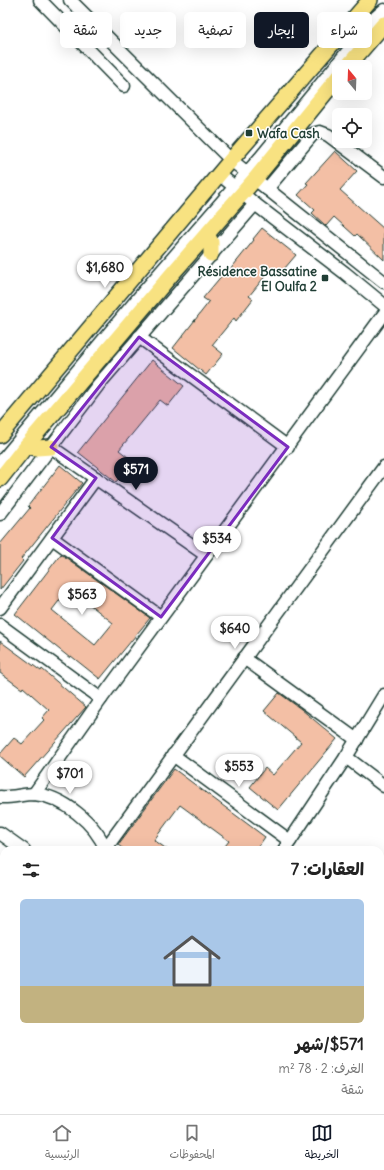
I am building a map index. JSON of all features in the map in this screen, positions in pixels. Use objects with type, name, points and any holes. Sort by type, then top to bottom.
[{"type":"main road","points":[[0,435],[219,174],[370,0]]},
{"type":"main road","points":[[352,60],[384,24]]},
{"type":"main road","points":[[0,479],[26,446],[207,234],[236,188],[332,84]]},
{"type":"main road","points":[[207,234],[211,242],[211,254]]},
{"type":"main road","points":[[26,446],[37,448],[52,447]]},
{"type":"street","points":[[40,0],[124,86]]},
{"type":"street","points":[[70,0],[231,160],[384,282]]},
{"type":"street","points":[[249,174],[374,13],[384,3]]},
{"type":"street","points":[[249,174],[376,17],[384,10]]},
{"type":"street","points":[[267,189],[313,134],[320,132],[328,135],[384,178]]},
{"type":"street","points":[[219,174],[384,305]]},
{"type":"street","points":[[0,456],[138,293],[236,188]]},
{"type":"street","points":[[0,463],[145,290],[236,188]]},
{"type":"street","points":[[0,514],[99,384],[255,204]]},
{"type":"street","points":[[34,794],[206,555],[288,446],[384,314]]},
{"type":"street","points":[[139,338],[288,446]]},
{"type":"street","points":[[52,447],[206,555]]},
{"type":"street","points":[[108,846],[384,467]]},
{"type":"street","points":[[0,608],[96,478]]},
{"type":"street","points":[[52,538],[161,617]]},
{"type":"street","points":[[0,625],[101,699]]},
{"type":"street","points":[[244,658],[357,740]]},
{"type":"street","points":[[173,755],[287,845],[357,740],[384,695]]},
{"type":"street","points":[[346,757],[384,786]]},
{"type":"street","points":[[0,797],[34,794],[53,799],[72,809],[96,831],[104,846]]},
{"type":"street","points":[[5,841],[16,846]]},
{"type":"highlighted area","points":[[139,337],[288,447],[161,617],[52,538],[96,478],[51,447]]},
{"type":"building","points":[[335,151],[357,171],[340,190],[384,229],[384,260],[357,234],[355,236],[334,217],[326,226],[312,213],[315,210],[298,195],[308,184],[306,183]]},
{"type":"building","points":[[262,228],[296,255],[279,275],[271,269],[249,296],[253,299],[236,321],[234,318],[212,345],[223,354],[206,375],[173,348],[209,302],[203,298],[223,274],[225,276]]},
{"type":"building","points":[[152,360],[184,386],[168,406],[160,400],[119,450],[133,461],[116,482],[78,452]]},
{"type":"building","points":[[60,465],[82,483],[21,559],[23,561],[0,590],[0,544],[30,508],[28,506]]},
{"type":"building","points":[[61,554],[150,618],[100,679],[71,656],[70,658],[15,614]],"holes":[[[69,588],[113,623],[95,645],[52,610]]]},
{"type":"building","points":[[0,641],[41,671],[42,669],[86,707],[24,777],[0,756],[0,754],[14,738],[22,744],[44,720],[42,718],[49,710],[23,687],[22,689],[0,673]]},
{"type":"building","points":[[279,693],[337,739],[278,810],[250,787],[265,768],[273,775],[301,742],[264,711]]},
{"type":"building","points":[[174,769],[265,837],[259,846],[225,846],[229,841],[180,805],[154,840],[162,846],[118,845]]},
{"type":"place","name":"Wafa Cash","points":[[249,133]]},
{"type":"place","name":"Résidence Bassatine El Oulfa 2","points":[[325,278]]}]
